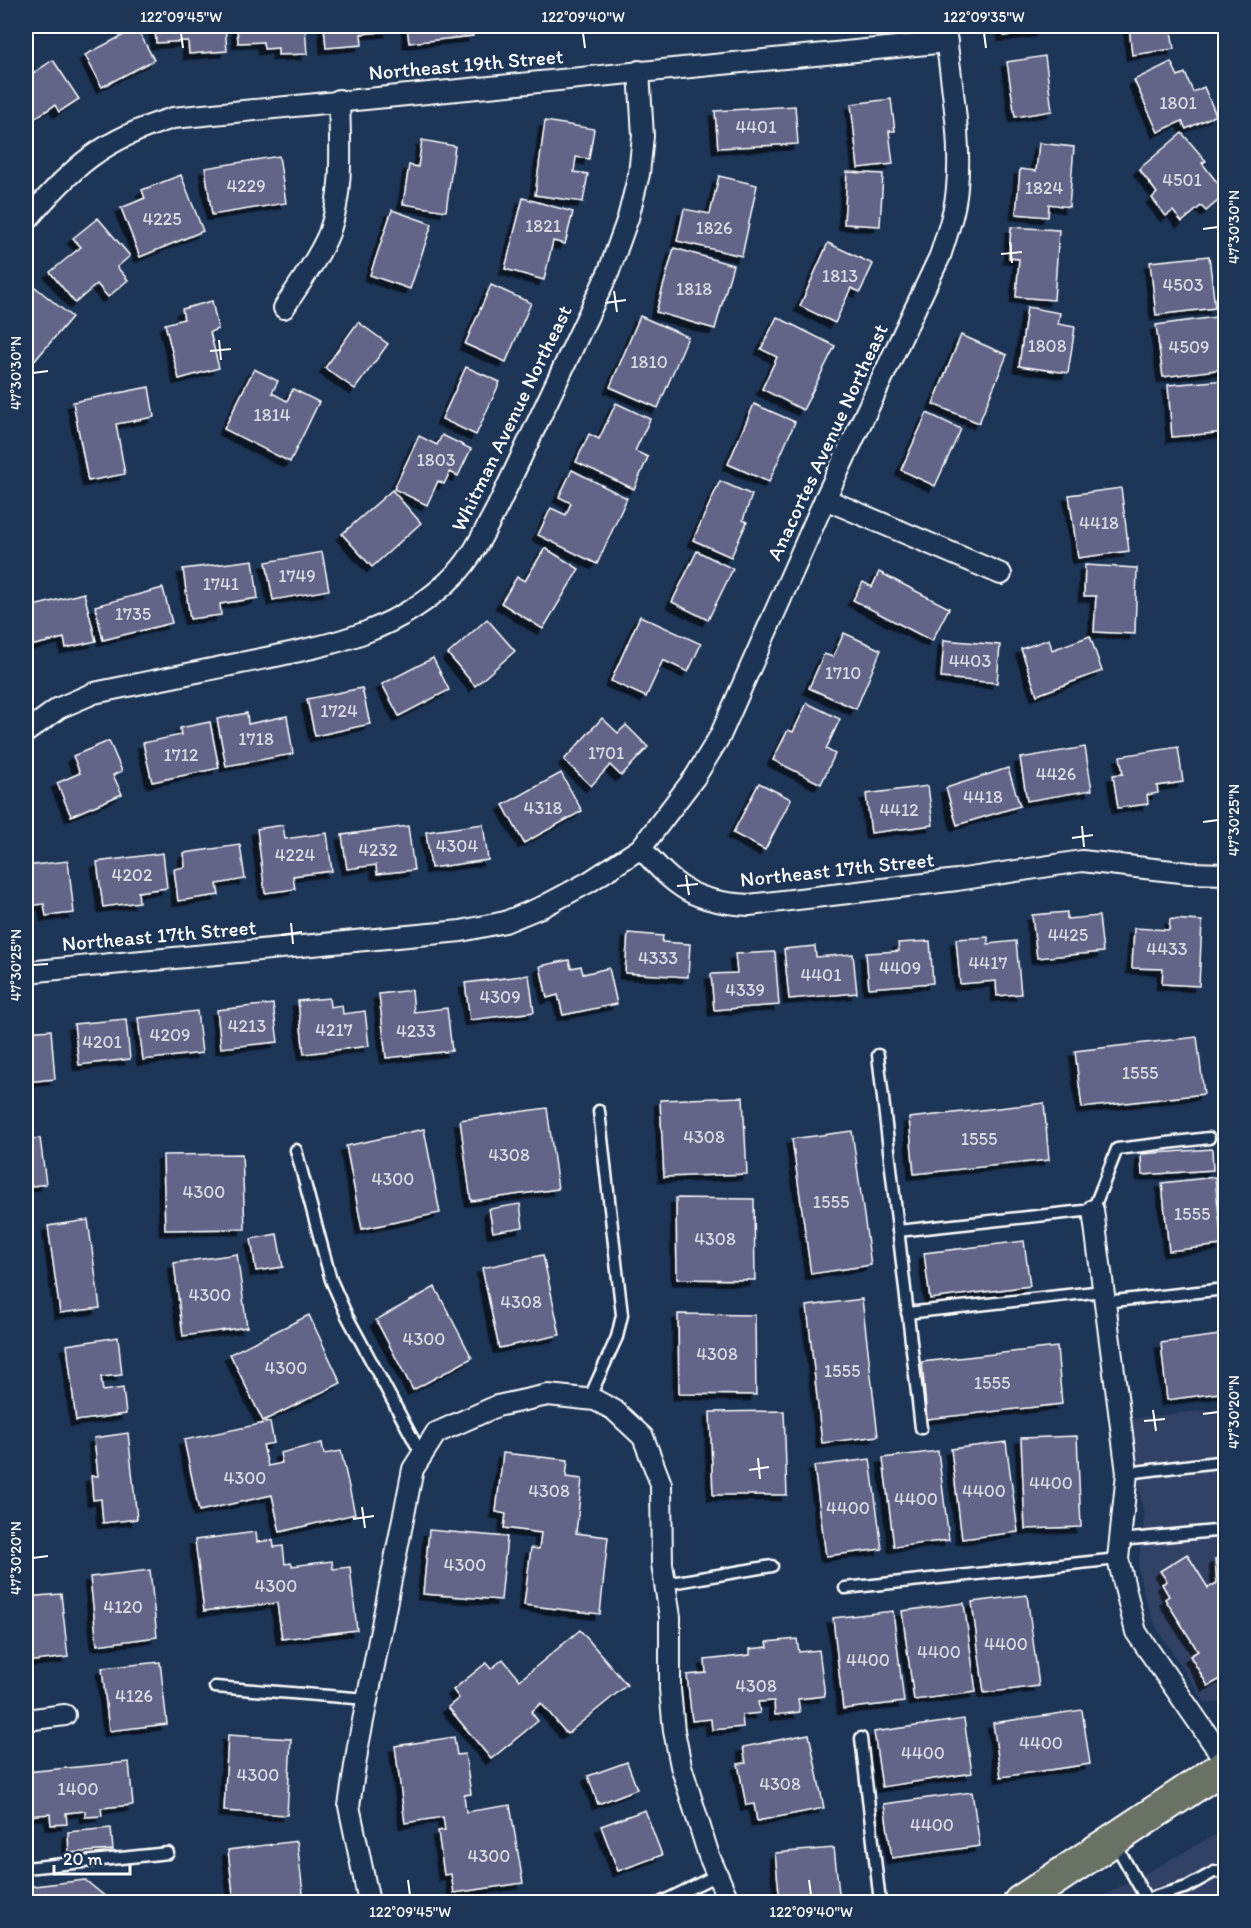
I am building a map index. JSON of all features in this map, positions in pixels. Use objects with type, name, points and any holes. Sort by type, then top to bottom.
[{"type":"main road","points":[[1020,1902],[1226,1764]]},
{"type":"street","name":"Northeast 19th Street","points":[[26,220],[72,170],[103,147],[135,129],[173,118],[639,71],[946,34]]},
{"type":"street","name":"Anacortes Avenue Northeast","points":[[641,848],[694,777],[720,736],[825,499],[940,256],[950,225],[957,188],[957,150],[946,34]]},
{"type":"street","name":"Whitman Avenue Northeast","points":[[26,732],[59,708],[94,693],[335,644],[375,631],[421,604],[458,572],[477,546],[497,508],[609,271],[628,218],[639,174],[643,136],[639,71]]},
{"type":"street","points":[[284,308],[317,256],[329,232],[340,167],[339,100]]},
{"type":"street","points":[[825,499],[1001,574]]},
{"type":"street","name":"Northeast 17th Street","points":[[26,972],[461,931],[505,922],[589,882],[641,848],[682,890],[726,904],[749,905],[957,880],[1082,861],[1190,873],[1226,874]]},
{"type":"street","points":[[1093,1210],[1127,1473],[1119,1550],[1136,1632],[1226,1764]]},
{"type":"street","points":[[369,1902],[349,1806],[367,1699],[413,1469],[436,1433],[497,1406],[548,1395],[589,1399],[614,1410],[643,1437],[661,1484],[665,1584],[670,1617],[670,1689],[674,1731],[681,1766],[717,1875],[729,1902]]},
{"type":"street","points":[[26,1720],[65,1715]]},
{"type":"lane","points":[[878,1055],[921,1428]]},
{"type":"lane","points":[[589,1399],[617,1337],[622,1315],[599,1111]]},
{"type":"lane","points":[[898,1231],[1093,1210],[1117,1149],[1209,1138]]},
{"type":"lane","points":[[296,1150],[331,1280],[353,1327],[423,1453]]},
{"type":"lane","points":[[907,1313],[1226,1289]]},
{"type":"lane","points":[[1127,1473],[1226,1461]]},
{"type":"lane","points":[[845,1588],[1119,1550],[1226,1530]]},
{"type":"lane","points":[[665,1584],[772,1566]]},
{"type":"lane","points":[[215,1687],[367,1699]]},
{"type":"lane","points":[[861,1738],[880,1902]]},
{"type":"lane","points":[[1113,1840],[1148,1901],[1187,1887],[1214,1872],[1226,1872]]},
{"type":"lane","points":[[26,1868],[168,1853]]},
{"type":"lane","points":[[662,1902],[717,1875]]},
{"type":"shaded area","points":[[1225,1408],[1225,1703],[1205,1703],[1156,1627],[1144,1595],[1138,1569],[1144,1518],[1130,1419]]},
{"type":"shaded area","points":[[1215,1835],[1225,1837],[1225,1902],[1101,1902],[1100,1898]]},
{"type":"building","points":[[155,26],[225,26],[227,51],[189,54],[188,41],[156,43]]},
{"type":"building","points":[[237,26],[305,26],[307,54],[278,55],[278,48],[264,49],[263,42],[238,43]]},
{"type":"building","points":[[324,26],[389,26],[390,31],[361,34],[362,45],[326,48]]},
{"type":"building","points":[[407,26],[472,26],[473,36],[409,43]]},
{"type":"building","points":[[1002,26],[1041,26],[1041,31],[1004,36]]},
{"type":"building","points":[[1129,26],[1179,26],[1179,30],[1171,31],[1174,49],[1132,55]]},
{"type":"building","points":[[137,28],[154,60],[102,87],[85,55]]},
{"type":"building","points":[[1045,56],[1052,111],[1015,117],[1007,62]]},
{"type":"building","points":[[53,60],[79,99],[59,112],[55,105],[26,124],[26,78]]},
{"type":"building","points":[[1171,62],[1178,76],[1185,73],[1193,92],[1204,87],[1216,115],[1186,129],[1182,121],[1158,132],[1134,80]]},
{"type":"building","points":[[891,99],[895,131],[889,131],[893,164],[858,168],[851,104]]},
{"type":"building","points":[[795,106],[798,144],[718,148],[715,111]]},
{"type":"building","points":[[545,121],[594,129],[589,159],[576,157],[574,172],[588,174],[583,202],[535,195]]},
{"type":"building","points":[[1182,133],[1206,161],[1202,163],[1226,194],[1206,211],[1201,206],[1182,222],[1173,211],[1166,216],[1152,198],[1157,193],[1139,169]]},
{"type":"building","points":[[422,140],[455,146],[446,211],[403,204],[409,165],[418,167]]},
{"type":"building","points":[[1039,143],[1074,147],[1069,207],[1049,204],[1048,217],[1016,214],[1020,169],[1036,171]]},
{"type":"building","points":[[279,156],[286,203],[212,215],[205,168]]},
{"type":"building","points":[[847,172],[883,174],[880,226],[844,224]]},
{"type":"building","points":[[181,175],[203,231],[140,257],[121,208],[145,198],[142,190]]},
{"type":"building","points":[[719,176],[757,185],[742,256],[677,241],[684,209],[710,214]]},
{"type":"building","points":[[523,198],[573,212],[565,244],[553,241],[544,280],[505,269]]},
{"type":"building","points":[[392,210],[432,224],[410,289],[370,275]]},
{"type":"building","points":[[98,218],[130,256],[117,267],[128,280],[108,297],[97,284],[75,303],[50,272],[81,247],[73,238]]},
{"type":"building","points":[[1011,227],[1059,230],[1054,300],[1016,297],[1019,259],[1009,258]]},
{"type":"building","points":[[828,243],[873,264],[860,292],[851,288],[835,323],[800,306]]},
{"type":"building","points":[[674,248],[733,265],[715,329],[656,312]]},
{"type":"building","points":[[1209,256],[1215,308],[1156,315],[1150,262]]},
{"type":"building","points":[[491,285],[531,303],[506,362],[465,344]]},
{"type":"building","points":[[35,287],[72,317],[26,371],[26,298]]},
{"type":"building","points":[[212,301],[218,329],[210,332],[219,368],[179,379],[165,324],[184,319],[182,309]]},
{"type":"building","points":[[1027,307],[1060,313],[1058,324],[1075,327],[1068,373],[1019,366]]},
{"type":"building","points":[[640,316],[688,337],[658,408],[610,387]]},
{"type":"building","points":[[777,317],[835,346],[803,410],[762,389],[777,357],[761,349]]},
{"type":"building","points":[[1216,317],[1223,369],[1163,377],[1156,325]]},
{"type":"building","points":[[358,322],[388,344],[355,389],[325,368]]},
{"type":"building","points":[[961,335],[1007,355],[979,423],[933,404]]},
{"type":"building","points":[[466,367],[500,382],[476,435],[442,419]]},
{"type":"building","points":[[254,369],[278,381],[272,393],[287,401],[293,389],[319,402],[290,462],[224,429]]},
{"type":"building","points":[[1226,380],[1226,432],[1172,437],[1168,385]]},
{"type":"building","points":[[149,387],[154,417],[116,424],[125,474],[88,481],[73,402]]},
{"type":"building","points":[[616,403],[650,419],[635,451],[648,457],[634,489],[576,462],[589,434],[599,439]]},
{"type":"building","points":[[754,404],[795,422],[769,482],[728,464]]},
{"type":"building","points":[[927,413],[961,429],[935,486],[901,470]]},
{"type":"building","points":[[442,435],[471,449],[458,476],[450,472],[444,484],[438,481],[427,505],[394,489],[419,436],[437,445]]},
{"type":"building","points":[[572,470],[627,498],[597,564],[538,535],[551,508],[566,515],[571,503],[559,497]]},
{"type":"building","points":[[720,481],[752,495],[743,520],[747,522],[731,557],[693,540]]},
{"type":"building","points":[[1121,488],[1129,551],[1078,558],[1069,495]]},
{"type":"building","points":[[392,490],[421,523],[372,567],[342,534]]},
{"type":"building","points":[[545,548],[579,569],[543,629],[501,603],[517,577],[525,581]]},
{"type":"building","points":[[697,551],[733,569],[708,620],[672,602]]},
{"type":"building","points":[[322,552],[329,590],[273,600],[266,562]]},
{"type":"building","points":[[253,560],[258,598],[220,604],[221,615],[190,619],[183,569]]},
{"type":"building","points":[[1085,565],[1137,568],[1135,634],[1094,632],[1096,596],[1084,596]]},
{"type":"building","points":[[879,572],[949,608],[932,641],[853,600],[863,582],[872,587]]},
{"type":"building","points":[[163,588],[172,623],[103,640],[95,606]]},
{"type":"building","points":[[84,593],[96,641],[66,648],[64,638],[26,647],[26,608]]},
{"type":"building","points":[[640,616],[701,644],[688,672],[663,660],[646,697],[611,681]]},
{"type":"building","points":[[487,619],[515,651],[475,686],[448,654]]},
{"type":"building","points":[[844,633],[881,650],[856,709],[809,688],[824,654],[833,657]]},
{"type":"building","points":[[1090,636],[1102,671],[1037,695],[1021,649],[1049,639],[1052,650]]},
{"type":"building","points":[[944,640],[1000,645],[997,683],[941,678]]},
{"type":"building","points":[[433,658],[449,690],[399,716],[382,684]]},
{"type":"building","points":[[362,688],[370,724],[315,736],[307,699]]},
{"type":"building","points":[[807,703],[840,719],[826,749],[835,754],[821,784],[773,760],[788,730],[793,732]]},
{"type":"building","points":[[247,713],[248,724],[287,716],[293,754],[226,766],[217,719]]},
{"type":"building","points":[[602,718],[618,733],[626,725],[648,747],[621,776],[610,765],[591,786],[564,760]]},
{"type":"building","points":[[210,722],[219,768],[152,782],[143,743],[181,735],[180,728]]},
{"type":"building","points":[[109,741],[122,771],[113,775],[122,794],[71,816],[57,783],[80,773],[73,756]]},
{"type":"building","points":[[1085,747],[1092,790],[1027,801],[1020,758]]},
{"type":"building","points":[[1178,747],[1183,782],[1157,786],[1158,793],[1147,795],[1148,804],[1118,808],[1113,775],[1123,774],[1120,756]]},
{"type":"building","points":[[1008,768],[1020,806],[957,825],[946,788]]},
{"type":"building","points":[[561,773],[582,811],[524,843],[503,805]]},
{"type":"building","points":[[759,783],[791,799],[765,850],[733,833]]},
{"type":"building","points":[[928,786],[933,825],[871,833],[866,794]]},
{"type":"building","points":[[483,824],[488,860],[431,868],[426,832]]},
{"type":"building","points":[[283,825],[285,839],[327,833],[332,871],[293,876],[295,889],[265,893],[257,829]]},
{"type":"building","points":[[408,826],[414,870],[377,874],[376,865],[347,869],[342,835]]},
{"type":"building","points":[[240,845],[245,879],[217,884],[219,895],[178,901],[174,869],[185,867],[184,853]]},
{"type":"building","points":[[163,853],[167,888],[138,892],[139,902],[103,907],[97,862]]},
{"type":"building","points":[[68,861],[74,913],[46,916],[44,904],[26,906],[26,866]]},
{"type":"building","points":[[1067,912],[1067,919],[1099,916],[1103,952],[1037,958],[1032,915]]},
{"type":"building","points":[[1170,919],[1202,921],[1199,986],[1162,984],[1163,969],[1132,968],[1134,928],[1169,930]]},
{"type":"building","points":[[628,933],[663,936],[662,942],[690,944],[688,977],[625,973]]},
{"type":"building","points":[[988,937],[988,944],[1016,941],[1021,994],[997,996],[996,981],[960,984],[956,939]]},
{"type":"building","points":[[930,941],[933,983],[869,988],[866,953],[899,951],[898,943]]},
{"type":"building","points":[[815,946],[816,957],[853,954],[857,993],[789,999],[784,949]]},
{"type":"building","points":[[775,952],[779,1005],[714,1010],[711,974],[737,973],[735,954]]},
{"type":"building","points":[[569,960],[571,968],[581,966],[583,974],[609,968],[617,1004],[563,1015],[558,995],[547,998],[540,966]]},
{"type":"building","points":[[529,975],[534,1012],[470,1020],[465,983]]},
{"type":"building","points":[[412,990],[414,1012],[447,1008],[452,1051],[386,1058],[379,994]]},
{"type":"building","points":[[329,998],[330,1007],[342,1005],[343,1014],[365,1011],[369,1046],[304,1054],[298,1001]]},
{"type":"building","points":[[273,1004],[278,1042],[221,1048],[217,1010]]},
{"type":"building","points":[[197,1011],[202,1053],[143,1060],[138,1018]]},
{"type":"building","points":[[126,1019],[130,1059],[79,1065],[74,1024]]},
{"type":"building","points":[[51,1030],[55,1079],[26,1082],[26,1032]]},
{"type":"building","points":[[1197,1037],[1204,1094],[1082,1108],[1075,1051]]},
{"type":"building","points":[[743,1097],[747,1174],[664,1177],[660,1100]]},
{"type":"building","points":[[1044,1103],[1049,1160],[914,1174],[909,1118]]},
{"type":"building","points":[[547,1108],[558,1189],[471,1201],[460,1120]]},
{"type":"building","points":[[424,1129],[440,1213],[362,1229],[346,1146]]},
{"type":"building","points":[[852,1131],[871,1265],[811,1274],[792,1139]]},
{"type":"building","points":[[40,1138],[46,1184],[26,1187],[26,1140]]},
{"type":"building","points":[[1212,1149],[1213,1170],[1142,1175],[1141,1154]]},
{"type":"building","points":[[242,1154],[245,1229],[165,1230],[163,1155]]},
{"type":"building","points":[[1215,1177],[1222,1245],[1169,1251],[1162,1183]]},
{"type":"building","points":[[676,1198],[754,1199],[755,1280],[677,1279]]},
{"type":"building","points":[[520,1204],[523,1227],[493,1232],[489,1209]]},
{"type":"building","points":[[88,1220],[100,1308],[60,1313],[48,1226]]},
{"type":"building","points":[[277,1234],[283,1267],[256,1271],[251,1239]]},
{"type":"building","points":[[1024,1241],[1030,1286],[930,1299],[924,1253]]},
{"type":"building","points":[[237,1254],[247,1327],[183,1336],[174,1263]]},
{"type":"building","points":[[543,1255],[560,1335],[499,1348],[482,1268]]},
{"type":"building","points":[[435,1287],[472,1358],[413,1390],[376,1320]]},
{"type":"building","points":[[862,1299],[878,1436],[822,1443],[807,1306]]},
{"type":"building","points":[[678,1314],[755,1315],[756,1395],[679,1394]]},
{"type":"building","points":[[309,1315],[341,1383],[263,1421],[230,1354]]},
{"type":"building","points":[[1226,1334],[1226,1392],[1167,1400],[1161,1343]]},
{"type":"building","points":[[118,1337],[122,1375],[101,1377],[103,1391],[123,1388],[126,1414],[76,1421],[67,1345]]},
{"type":"building","points":[[1057,1347],[1062,1404],[927,1419],[922,1362]]},
{"type":"building","points":[[784,1411],[787,1495],[713,1495],[710,1412]]},
{"type":"building","points":[[270,1422],[274,1443],[263,1445],[268,1466],[282,1463],[280,1453],[322,1443],[324,1454],[341,1451],[355,1514],[280,1532],[272,1495],[199,1511],[184,1440]]},
{"type":"building","points":[[128,1433],[137,1519],[103,1523],[101,1499],[93,1500],[91,1476],[98,1476],[94,1438]]},
{"type":"building","points":[[1077,1436],[1081,1527],[1025,1529],[1021,1438]]},
{"type":"building","points":[[1006,1442],[1018,1532],[962,1539],[951,1449]]},
{"type":"building","points":[[938,1451],[949,1540],[894,1547],[883,1458]]},
{"type":"building","points":[[503,1453],[568,1460],[566,1477],[582,1479],[576,1533],[608,1537],[600,1614],[524,1605],[531,1548],[539,1549],[541,1533],[504,1528],[506,1514],[496,1512]]},
{"type":"building","points":[[870,1459],[882,1549],[826,1556],[814,1466]]},
{"type":"building","points":[[28,1491],[34,1548],[26,1549],[26,1492]]},
{"type":"building","points":[[429,1530],[507,1537],[501,1600],[423,1594]]},
{"type":"building","points":[[256,1532],[257,1542],[273,1540],[274,1547],[283,1546],[285,1564],[291,1563],[292,1566],[332,1561],[333,1569],[350,1567],[357,1630],[282,1639],[277,1603],[204,1611],[195,1540]]},
{"type":"building","points":[[1187,1554],[1208,1588],[1217,1583],[1215,1559],[1226,1558],[1226,1676],[1208,1686],[1190,1656],[1198,1651],[1165,1599],[1169,1596],[1162,1584],[1167,1581],[1160,1571]]},
{"type":"building","points":[[150,1570],[157,1637],[97,1645],[90,1577]]},
{"type":"building","points":[[61,1594],[68,1657],[26,1662],[26,1597]]},
{"type":"building","points":[[1027,1595],[1039,1686],[984,1693],[972,1602]]},
{"type":"building","points":[[964,1603],[976,1692],[914,1700],[902,1611]]},
{"type":"building","points":[[893,1611],[904,1702],[843,1709],[833,1618]]},
{"type":"building","points":[[580,1630],[627,1685],[567,1734],[541,1703],[531,1712],[538,1721],[491,1759],[448,1707],[459,1698],[453,1690],[486,1663],[491,1669],[503,1659],[520,1680]]},
{"type":"building","points":[[797,1639],[799,1652],[819,1650],[825,1696],[798,1699],[800,1712],[775,1715],[774,1701],[758,1702],[760,1713],[742,1715],[743,1727],[712,1730],[711,1719],[692,1721],[687,1675],[706,1673],[705,1660],[750,1655],[750,1649],[768,1647],[767,1642]]},
{"type":"building","points":[[160,1662],[167,1724],[109,1731],[102,1668]]},
{"type":"building","points":[[1082,1710],[1090,1764],[1001,1777],[993,1723]]},
{"type":"building","points":[[964,1719],[972,1773],[882,1787],[874,1732]]},
{"type":"building","points":[[809,1734],[824,1808],[757,1821],[754,1804],[746,1805],[738,1764],[746,1763],[743,1747]]},
{"type":"building","points":[[228,1735],[291,1739],[287,1815],[224,1811]]},
{"type":"building","points":[[454,1737],[457,1755],[465,1754],[471,1794],[464,1795],[466,1812],[510,1805],[523,1883],[454,1893],[451,1874],[444,1875],[438,1831],[445,1830],[443,1817],[405,1823],[395,1746]]},
{"type":"building","points":[[129,1762],[133,1805],[101,1808],[102,1816],[85,1817],[85,1811],[66,1813],[67,1824],[51,1825],[50,1814],[27,1816],[28,1823],[26,1823],[26,1772]]},
{"type":"building","points":[[627,1762],[637,1789],[598,1804],[588,1776]]},
{"type":"building","points":[[972,1792],[980,1846],[892,1858],[884,1804]]},
{"type":"building","points":[[645,1810],[662,1855],[618,1871],[601,1826]]},
{"type":"building","points":[[111,1828],[113,1850],[69,1853],[68,1832]]},
{"type":"building","points":[[297,1841],[304,1902],[234,1902],[228,1850]]},
{"type":"building","points":[[834,1848],[840,1902],[780,1902],[775,1853]]},
{"type":"building","points":[[85,1880],[112,1902],[26,1902],[26,1887]]}]
